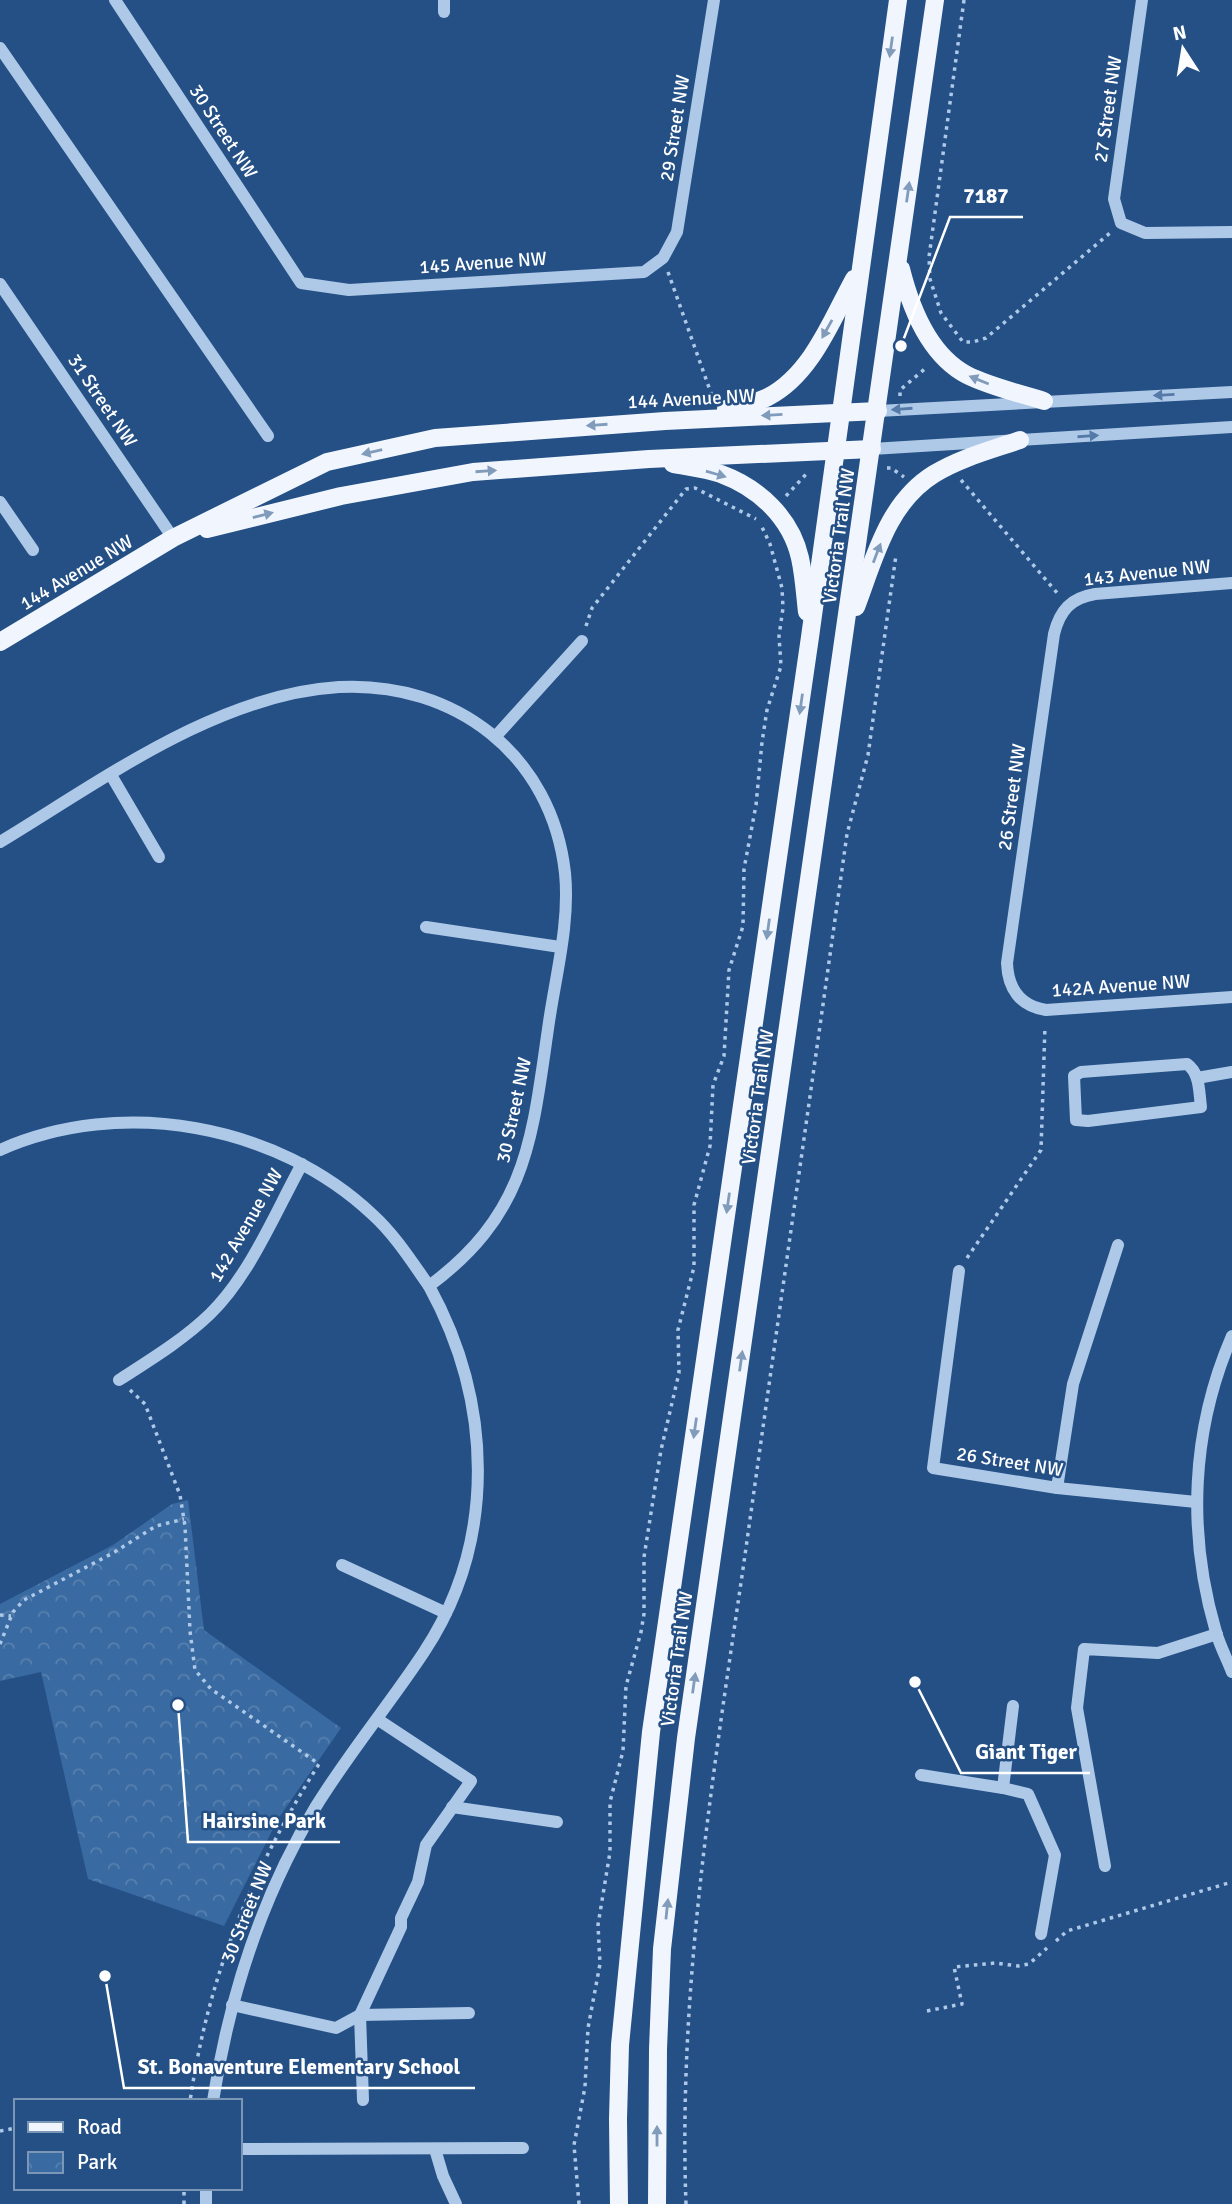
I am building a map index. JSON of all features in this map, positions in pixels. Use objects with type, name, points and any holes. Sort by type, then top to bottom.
[{"type":"main road","name":"Victoria Trail NW","points":[[619,2204],[620,2045],[651,1732],[810,637],[898,0]]},
{"type":"main road","name":"Victoria Trail NW","points":[[657,2204],[662,1950],[686,1738],[873,449],[935,0]]},
{"type":"main road","points":[[898,259],[920,322],[941,355],[953,366],[985,383],[1044,401]]},
{"type":"main road","points":[[665,421],[746,405],[767,398],[785,386],[799,373],[821,340],[859,270]]},
{"type":"main road","name":"144 Avenue NW","points":[[0,642],[173,538],[327,462],[435,438],[665,421],[878,411]]},
{"type":"main road","points":[[844,640],[881,542],[901,504],[917,486],[935,474],[961,461],[1020,440]]},
{"type":"main road","name":"144 Avenue NW","points":[[173,538],[341,496],[473,471],[649,459],[873,449]]},
{"type":"main road","points":[[649,459],[720,474],[750,488],[774,508],[788,527],[800,558],[810,637]]},
{"type":"street","name":"30 Street NW","points":[[115,0],[301,283]]},
{"type":"street","name":"29 Street NW","points":[[663,258],[677,232],[715,0]]},
{"type":"street","name":"27 Street NW","points":[[1122,223],[1114,199],[1142,0]]},
{"type":"street","points":[[0,48],[268,436]]},
{"type":"street","points":[[1122,223],[1145,233],[1232,232]]},
{"type":"street","name":"145 Avenue NW","points":[[301,283],[349,290],[644,272],[663,258]]},
{"type":"street","name":"31 Street NW","points":[[0,284],[173,538]]},
{"type":"street","name":"144 Avenue NW","points":[[878,411],[1232,392]]},
{"type":"street","name":"144 Avenue NW","points":[[873,449],[1232,427]]},
{"type":"street","points":[[0,502],[33,550]]},
{"type":"street","name":"143 Avenue NW","points":[[1068,605],[1095,594],[1232,583]]},
{"type":"street","name":"26 Street NW","points":[[1017,996],[1011,984],[1007,963],[1054,634],[1058,620],[1068,605]]},
{"type":"street","points":[[0,842],[167,742],[231,713],[287,695],[339,687],[387,689],[435,701],[456,710],[496,736],[582,641]]},
{"type":"street","name":"30 Street NW","points":[[213,2099],[232,2005],[244,1963],[265,1910],[315,1809],[424,1652],[446,1613],[468,1552],[474,1520],[478,1456],[476,1423],[463,1367],[449,1324],[429,1286],[464,1258],[482,1237],[514,1188],[523,1166],[536,1112],[566,895],[561,849],[545,802],[528,774],[496,736]]},
{"type":"street","points":[[111,775],[159,857]]},
{"type":"street","points":[[426,927],[560,947]]},
{"type":"street","name":"142A Avenue NW","points":[[1017,996],[1033,1008],[1046,1010],[1232,997]]},
{"type":"street","points":[[1186,1064],[1192,1067],[1197,1078],[1201,1107],[1088,1121],[1076,1120],[1074,1076],[1081,1072],[1186,1064]]},
{"type":"street","points":[[1197,1078],[1232,1072]]},
{"type":"street","name":"142 Avenue NW","points":[[0,1150],[63,1130],[92,1126],[151,1124],[247,1139],[326,1178],[374,1215],[429,1286]]},
{"type":"street","name":"142 Avenue NW","points":[[119,1380],[193,1329],[227,1296],[248,1264],[302,1164]]},
{"type":"street","points":[[1056,1488],[1073,1384],[1118,1245]]},
{"type":"street","name":"26 Street NW","points":[[959,1271],[933,1468],[1056,1488],[1196,1502]]},
{"type":"street","points":[[1232,1336],[1210,1399],[1196,1502],[1198,1542],[1217,1634],[1232,1672]]},
{"type":"street","points":[[342,1565],[446,1613]]},
{"type":"street","points":[[1105,1866],[1076,1708],[1084,1648],[1158,1653],[1217,1634]]},
{"type":"street","points":[[1003,1788],[1013,1706]]},
{"type":"street","points":[[363,2100],[360,2015],[401,1927],[401,1918],[418,1882],[426,1845],[471,1781],[377,1719]]},
{"type":"street","points":[[921,1775],[1028,1794],[1055,1855],[1041,1934]]},
{"type":"street","points":[[452,1807],[557,1822]]},
{"type":"street","points":[[232,2005],[336,2028],[360,2015],[468,2013]]},
{"type":"street","points":[[242,2149],[523,2148]]},
{"type":"street","points":[[435,2149],[443,2176],[456,2204]]},
{"type":"path","points":[[964,0],[929,257],[930,279],[941,313],[959,339],[973,342],[986,338],[1084,258],[1122,223]]},
{"type":"path","points":[[663,258],[712,396]]},
{"type":"path","points":[[898,410],[900,390],[934,361]]},
{"type":"path","points":[[894,448],[891,468],[908,480]]},
{"type":"path","points":[[780,502],[809,471]]},
{"type":"path","points":[[960,479],[1068,605]]},
{"type":"path","points":[[579,2204],[575,2145],[585,2087],[588,2028],[600,1964],[598,1925],[611,1843],[610,1802],[623,1751],[626,1686],[644,1614],[644,1557],[661,1450],[679,1373],[678,1330],[692,1282],[696,1249],[694,1205],[710,1146],[713,1085],[724,1056],[729,970],[743,926],[744,869],[757,806],[762,742],[767,710],[780,666],[782,588],[770,544],[759,521],[695,488],[686,489],[592,608],[582,641]]},
{"type":"path","points":[[686,2204],[683,2127],[692,1962],[716,1757],[847,834],[868,755],[898,543]]},
{"type":"path","points":[[959,1271],[1041,1150],[1046,1010]]},
{"type":"path","points":[[119,1380],[145,1404],[176,1483],[184,1519],[192,1652],[198,1676],[211,1689],[319,1764]]},
{"type":"path","points":[[0,1644],[16,1606],[31,1595],[113,1553],[156,1526],[184,1519]]},
{"type":"path","points":[[0,1615],[11,1616]]},
{"type":"path","points":[[927,2011],[962,2004],[954,1967],[995,1963],[1018,1966],[1029,1964],[1067,1931],[1232,1882]]},
{"type":"green space","points":[[188,1500],[204,1630],[341,1728],[278,1819],[224,1926],[88,1879],[41,1672],[0,1681],[0,1604],[113,1545],[172,1504]]},
{"type":"place","name":"7187","points":[[901,346]]},
{"type":"place","name":"Giant Tiger","points":[[915,1682]]},
{"type":"place","name":"Hairsine Park","points":[[178,1705]]},
{"type":"place","name":"St. Bonaventure Elementary School","points":[[105,1976]]}]
